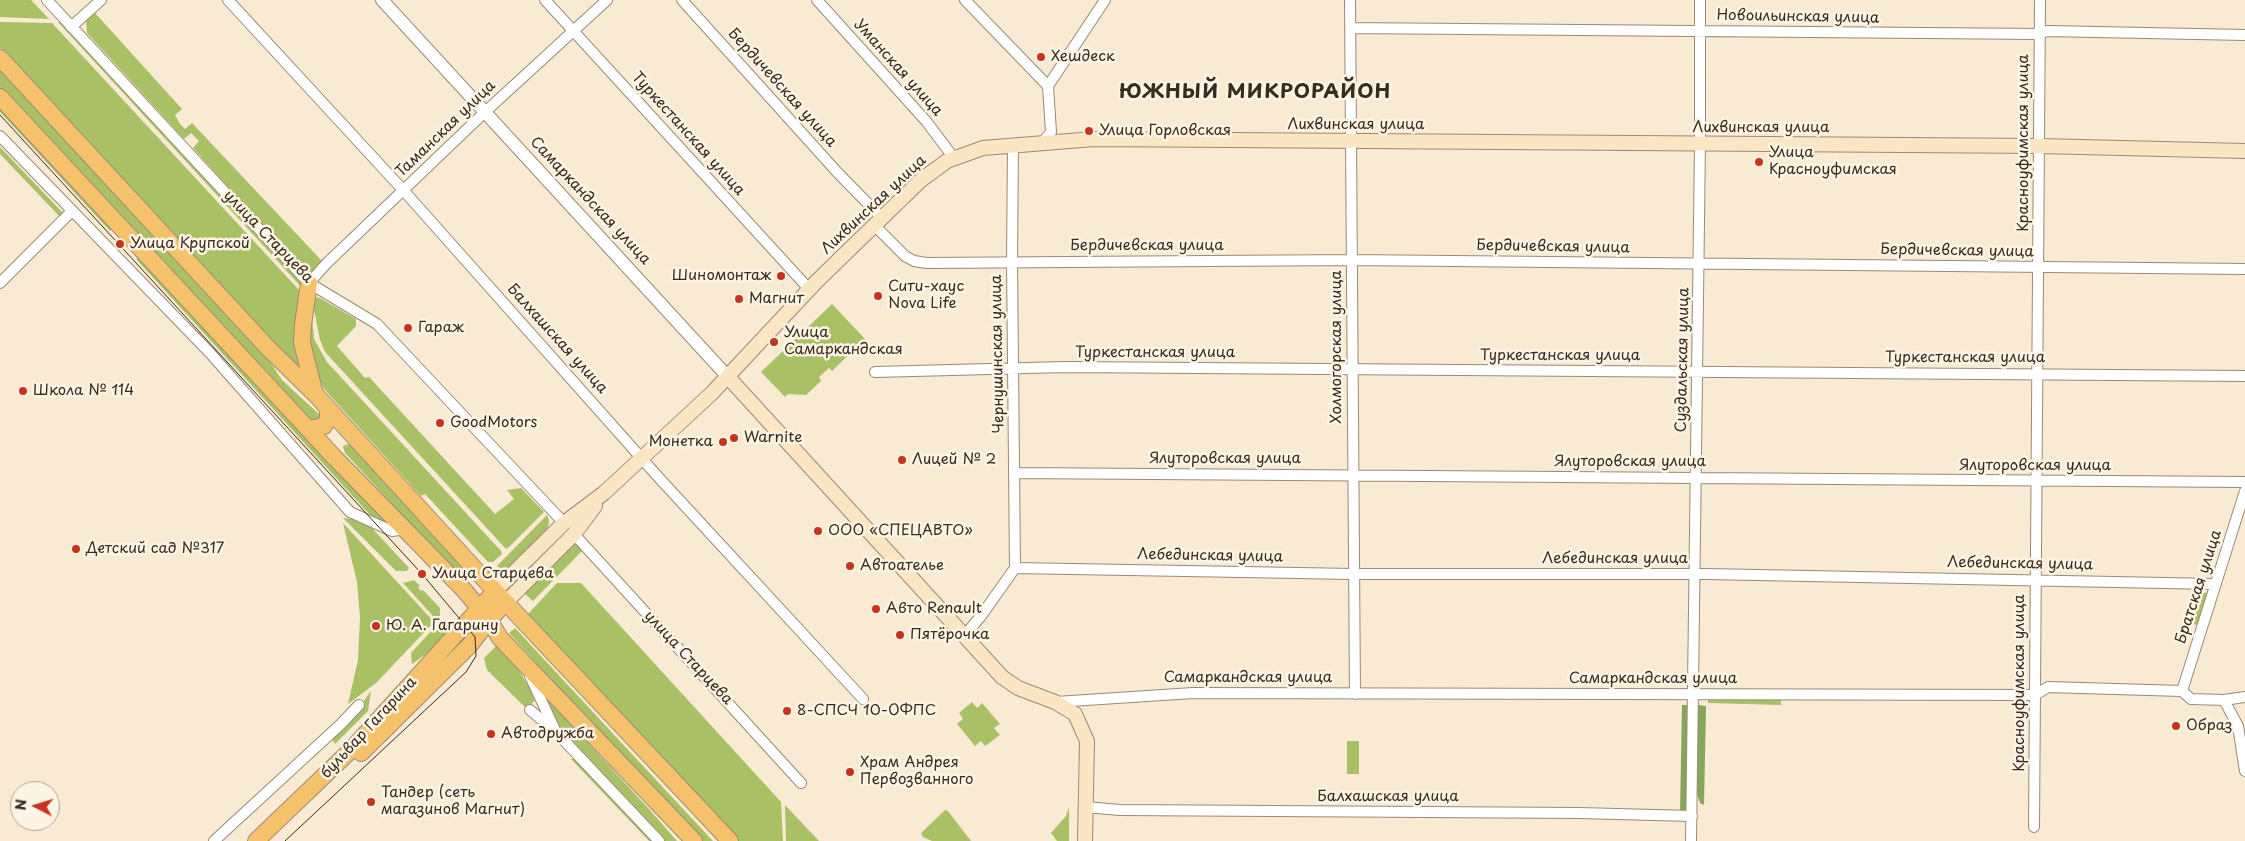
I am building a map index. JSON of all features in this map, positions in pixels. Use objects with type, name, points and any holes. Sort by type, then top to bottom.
[{"type":"main road","points":[[0,58],[268,348],[315,394],[730,841]]},
{"type":"main road","points":[[0,96],[308,429],[464,590],[500,638],[694,841]]},
{"type":"main road","name":"Лихвинская улица","points":[[604,493],[728,377],[809,289],[926,176],[954,158],[982,148],[1013,144],[1041,144],[1094,139],[2039,146],[2245,151]]},
{"type":"main road","points":[[309,283],[302,343],[315,394]]},
{"type":"main road","name":"Самаркандская улица","points":[[728,377],[1006,680],[1018,688],[1055,702],[1075,714],[1086,741],[1085,841]]},
{"type":"main road","points":[[308,429],[317,429],[324,426],[328,419],[328,408]]},
{"type":"main road","points":[[336,458],[333,450],[337,438],[348,435],[356,438]]},
{"type":"main road","points":[[484,615],[564,524],[604,493]]},
{"type":"main road","points":[[501,596],[574,534],[604,493]]},
{"type":"main road","name":"бульвар Гагарина","points":[[470,645],[484,615]]},
{"type":"main road","name":"бульвар Гагарина","points":[[269,841],[350,751],[484,615]]},
{"type":"main road","name":"бульвар Гагарина","points":[[256,841],[307,800],[470,645],[486,637],[500,638]]},
{"type":"street","name":"улица Старцева","points":[[47,0],[309,283],[377,324],[564,524]]},
{"type":"street","points":[[71,27],[100,0]]},
{"type":"street","name":"Балхашская улица","points":[[228,0],[404,191],[667,486],[863,700]]},
{"type":"street","name":"Самаркандская улица","points":[[382,0],[728,377]]},
{"type":"street","name":"Туркестанская улица","points":[[545,0],[809,289]]},
{"type":"street","name":"Таманская улица","points":[[309,283],[327,263],[485,112],[606,0]]},
{"type":"street","name":"Бердичевская улица","points":[[682,0],[831,165],[903,254],[918,262],[1352,260],[2245,269]]},
{"type":"street","name":"Уманская улица","points":[[817,0],[926,121],[954,158]]},
{"type":"street","points":[[965,0],[1048,86]]},
{"type":"street","points":[[1041,144],[1051,132],[1048,86],[1105,0]]},
{"type":"street","name":"Холмогорская улица","points":[[1350,0],[1355,694]]},
{"type":"street","name":"Суздальская улица","points":[[1691,841],[1699,263],[1700,0]]},
{"type":"street","name":"Красноуфимская улица","points":[[2034,827],[2040,0]]},
{"type":"street","name":"Новоильинская улица","points":[[1350,28],[2040,34],[2048,31],[2245,35]]},
{"type":"street","points":[[0,136],[210,353],[350,512],[392,531],[405,529]]},
{"type":"street","name":"Чернушинская улица","points":[[1013,144],[1012,369],[1015,568]]},
{"type":"street","points":[[0,283],[72,211]]},
{"type":"street","name":"Туркестанская улица","points":[[876,372],[1066,367],[2245,376]]},
{"type":"street","name":"Ялуторовская улица","points":[[1015,473],[2245,482]]},
{"type":"street","name":"Братская улица","points":[[2182,691],[2245,491]]},
{"type":"street","name":"улица Старцева","points":[[574,534],[802,783]]},
{"type":"street","points":[[964,636],[981,616],[1015,568]]},
{"type":"street","name":"Лебединская улица","points":[[1015,568],[1354,574],[1695,574],[2036,579],[2216,584]]},
{"type":"street","points":[[524,661],[556,732]]},
{"type":"street","name":"Самаркандская улица","points":[[1055,702],[1193,693],[2035,695],[2048,687],[2182,691],[2191,698],[2224,700],[2245,697]]},
{"type":"street","points":[[2224,700],[2238,726],[2245,770]]},
{"type":"street","points":[[214,841],[341,724],[359,705]]},
{"type":"street","points":[[530,710],[556,732],[659,841]]},
{"type":"street","name":"Балхашская улица","points":[[1085,807],[1120,810],[1578,813],[1692,816]]},
{"type":"green space","points":[[0,0],[31,0],[49,19],[0,17]]},
{"type":"green space","points":[[95,13],[182,109],[175,115],[180,124],[185,129],[192,123],[322,261],[313,271],[307,273],[298,265],[193,148],[199,141],[191,133],[184,139],[87,33],[86,20]]},
{"type":"green space","points":[[0,22],[52,23],[299,290],[304,297],[305,374],[255,324],[0,48]]},
{"type":"green space","points":[[58,22],[62,22],[303,284],[305,291]]},
{"type":"green space","points":[[0,71],[265,355],[282,380],[320,415],[320,419],[314,423],[310,419],[0,87]]},
{"type":"green space","points":[[0,107],[112,229],[110,231],[0,112]]},
{"type":"green space","points":[[0,147],[62,212],[62,219],[0,154]]},
{"type":"green space","points":[[139,256],[388,525],[372,517],[136,259]]},
{"type":"green space","points":[[318,297],[356,319],[356,326],[337,346],[365,378],[369,377],[495,514],[514,499],[507,490],[521,488],[544,512],[509,547],[506,549],[325,352],[320,340],[312,300]]},
{"type":"green space","points":[[832,304],[865,339],[832,371],[829,368],[819,377],[821,381],[806,395],[788,394],[785,397],[761,372]]},
{"type":"green space","points":[[312,316],[314,339],[327,362],[501,551],[502,554],[493,562],[488,562],[425,494],[421,496],[324,389],[307,352]]},
{"type":"green space","points":[[350,444],[355,447],[367,463],[471,576],[465,582],[345,453],[343,447]]},
{"type":"green space","points":[[547,515],[549,520],[548,528],[504,573],[497,566]]},
{"type":"green space","points":[[343,518],[352,519],[372,528],[409,568],[407,571],[396,571]]},
{"type":"green space","points":[[343,523],[434,622],[376,683],[348,704],[358,660],[360,617],[357,582]]},
{"type":"green space","points":[[575,544],[583,550],[533,601],[524,593],[571,545]]},
{"type":"green space","points":[[414,580],[420,586],[418,587],[421,591],[423,590],[440,608],[440,616],[433,616],[403,583]]},
{"type":"green space","points":[[557,583],[581,583],[781,802],[783,841],[735,841],[527,615]]},
{"type":"green space","points":[[2196,590],[2210,594],[2200,626],[2187,622]]},
{"type":"green space","points":[[440,626],[448,627],[447,634],[433,649],[412,664],[411,653],[434,628]]},
{"type":"green space","points":[[515,628],[713,841],[699,841],[509,633]]},
{"type":"green space","points":[[497,645],[520,672],[536,699],[527,709],[487,670],[484,658]]},
{"type":"green space","points":[[371,691],[368,711],[335,744],[331,737],[365,706],[363,702]]},
{"type":"green space","points":[[546,698],[677,841],[665,841],[561,729],[544,701]]},
{"type":"green space","points":[[1708,699],[1781,699],[1781,705],[1708,703]]},
{"type":"green space","points":[[972,702],[977,708],[982,703],[1000,724],[994,728],[1000,735],[985,746],[981,741],[975,746],[957,724],[963,719],[959,713]]},
{"type":"green space","points":[[1682,705],[1689,705],[1686,811],[1680,813]]},
{"type":"green space","points":[[1698,705],[1706,706],[1704,805],[1700,803],[1697,794]]},
{"type":"green space","points":[[1347,741],[1359,741],[1359,774],[1347,774]]},
{"type":"green space","points":[[571,759],[575,759],[654,841],[649,841]]},
{"type":"green space","points":[[785,805],[819,841],[786,841]]},
{"type":"green space","points":[[1069,807],[1069,841],[1057,841],[1051,833],[1066,816]]},
{"type":"green space","points":[[945,810],[948,811],[971,841],[932,841],[923,837],[921,833]]},
{"type":"tram line","points":[[0,115],[422,574],[475,637],[476,656],[466,672],[285,841]]},
{"type":"place","name":"Хешдеск","points":[[1041,57]]},
{"type":"place","name":"Улица Горловская","points":[[1089,131]]},
{"type":"place","name":"Улица Красноуфимская","points":[[1759,162]]},
{"type":"place","name":"Улица Крупской","points":[[120,244]]},
{"type":"place","name":"Шинoмонтаж","points":[[781,276]]},
{"type":"place","name":"Сити-хаус Nova Life","points":[[878,296]]},
{"type":"place","name":"Магнит","points":[[739,299]]},
{"type":"place","name":"Гараж","points":[[408,328]]},
{"type":"place","name":"Улица Самаркандская","points":[[774,342]]},
{"type":"place","name":"Школа № 114","points":[[23,391]]},
{"type":"place","name":"GoodMotors","points":[[440,423]]},
{"type":"place","name":"Warnite","points":[[734,438]]},
{"type":"place","name":"Монетка","points":[[723,442]]},
{"type":"place","name":"Лицей № 2","points":[[902,460]]},
{"type":"place","name":"ООО «СПЕЦАВТО»","points":[[818,531]]},
{"type":"place","name":"Детский сад №317","points":[[76,549]]},
{"type":"place","name":"Автоателье","points":[[850,566]]},
{"type":"place","name":"Улица Старцева","points":[[422,574]]},
{"type":"place","name":"Авто Renault","points":[[876,609]]},
{"type":"place","name":"Ю. А. Гагарину","points":[[376,626]]},
{"type":"place","name":"Пятёрочка","points":[[900,635]]},
{"type":"place","name":"8-СПСЧ 10-ОФПС","points":[[787,711]]},
{"type":"place","name":"Образ","points":[[2176,726]]},
{"type":"place","name":"Автодружба","points":[[491,734]]},
{"type":"place","name":"Храм Андрея Первозванного","points":[[850,772]]},
{"type":"place","name":"Тандер (сеть магазинов Магнит)","points":[[371,802]]},
{"type":"district","name":"ЮЖНЫЙ МИКРОРАЙОН","points":[[1255,92]]}]
